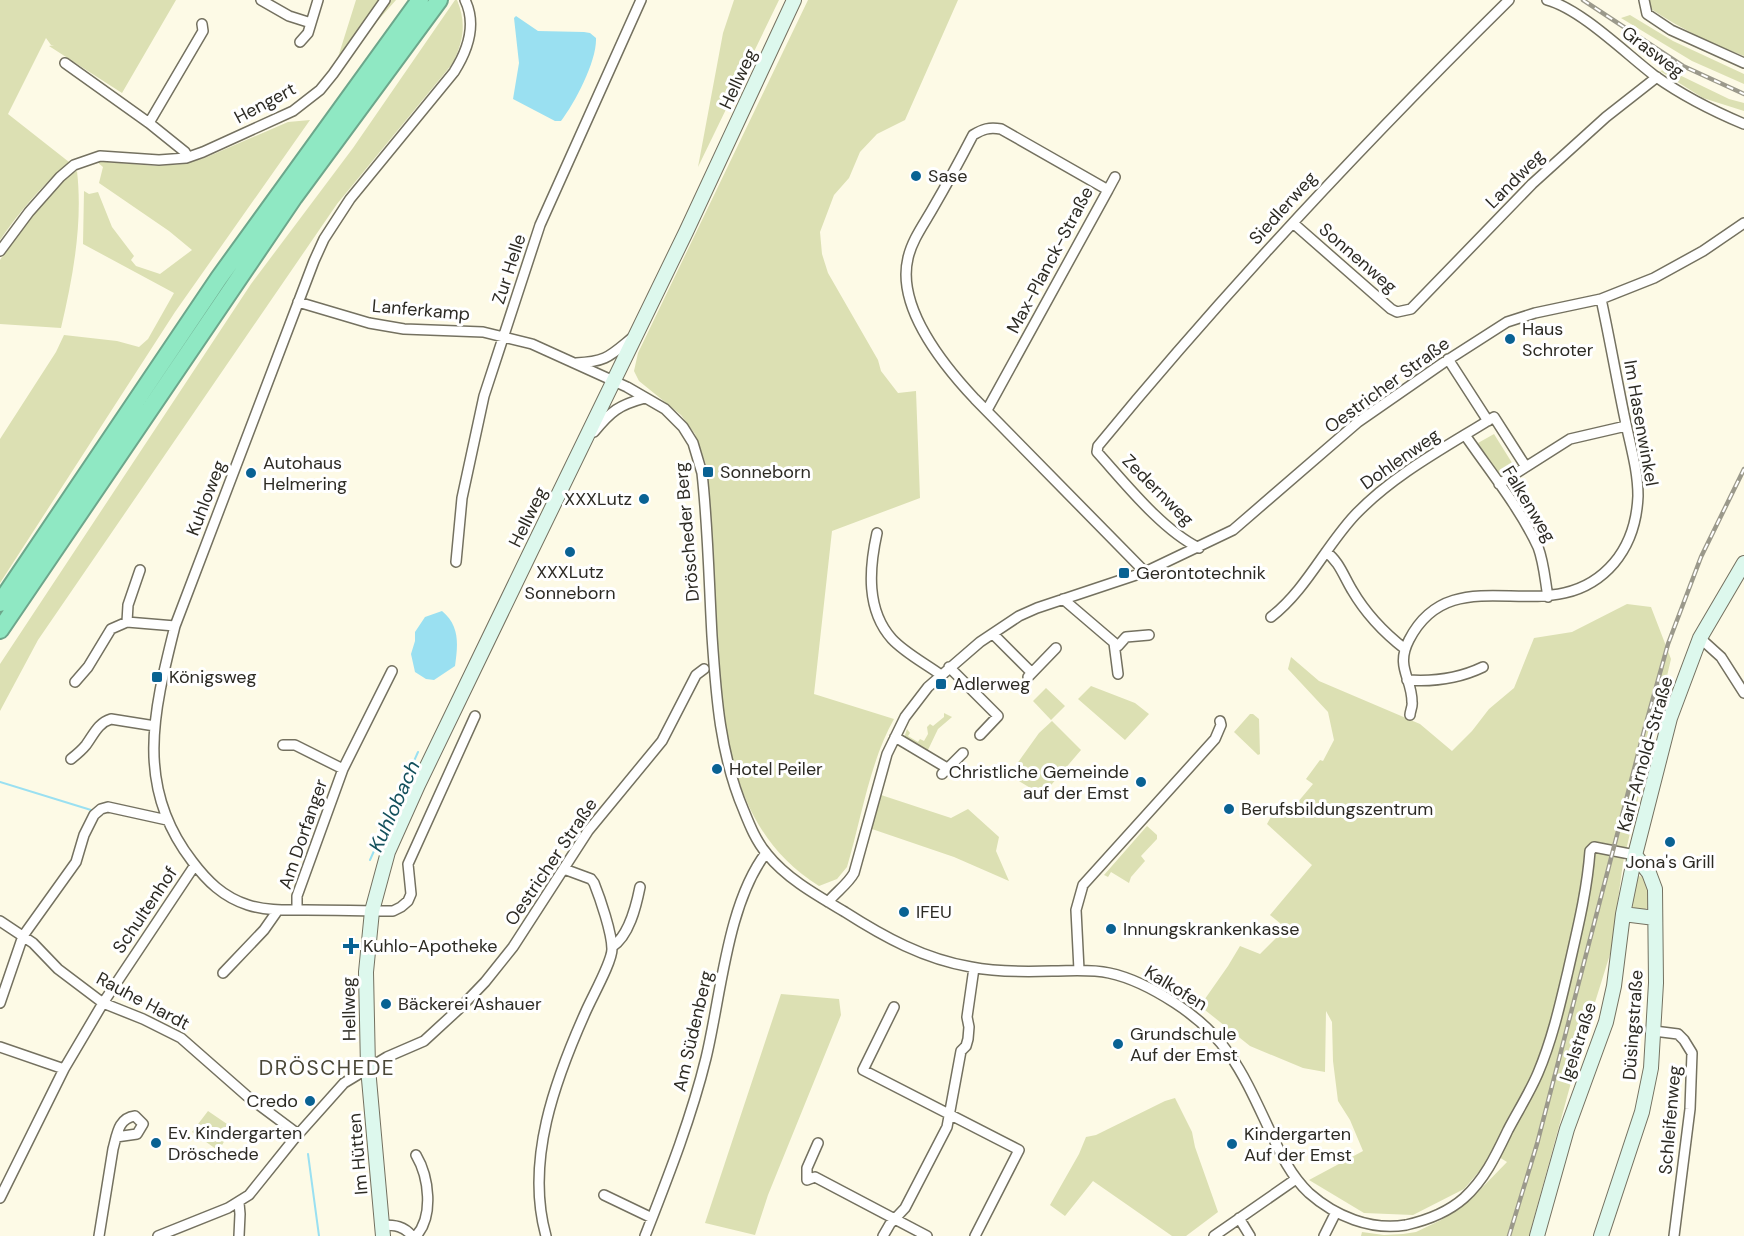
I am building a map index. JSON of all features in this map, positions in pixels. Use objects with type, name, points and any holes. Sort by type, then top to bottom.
[{"type":"highway","points":[[0,603],[219,278],[420,0]]},
{"type":"highway","points":[[0,630],[287,206],[440,0]]},
{"type":"street","points":[[261,0],[289,16],[311,23]]},
{"type":"street","points":[[300,42],[308,33],[318,0]]},
{"type":"street","name":"Hengert","points":[[0,251],[29,212],[60,177],[74,165],[100,156],[159,160],[188,157],[293,111],[320,90],[385,0]]},
{"type":"street","name":"Kuhloweg","points":[[465,0],[471,29],[463,57],[454,72],[337,216],[324,239],[298,302],[175,626],[161,685],[155,726],[156,786],[167,820],[182,848],[223,894],[247,905],[278,910],[393,911],[408,901],[411,894],[408,864],[475,716]]},
{"type":"street","name":"Zur Helle","points":[[456,562],[462,498],[484,396],[540,225],[641,0]]},
{"type":"street","name":"Hellweg","points":[[368,1068],[366,972],[372,911],[388,852],[686,232],[794,0]]},
{"type":"street","name":"Siedlerweg","points":[[1097,452],[1098,446],[1164,365],[1293,223],[1374,135],[1509,0]]},
{"type":"street","name":"Grasweg","points":[[1547,0],[1567,6],[1656,77],[1683,94],[1744,124]]},
{"type":"street","points":[[1644,0],[1647,14],[1671,30],[1744,63]]},
{"type":"street","points":[[149,123],[203,31],[202,24]]},
{"type":"street","points":[[65,63],[149,123],[188,157]]},
{"type":"street","name":"Landweg","points":[[1404,312],[1411,309],[1532,184],[1606,117],[1656,77]]},
{"type":"street","name":"Max-Planck-Straße","points":[[987,410],[1108,190],[1001,129],[982,129],[973,135],[915,239],[908,256],[907,278],[910,300],[932,345],[944,363],[987,410],[1146,572]]},
{"type":"street","points":[[1108,190],[1115,177]]},
{"type":"street","name":"Sonnenweg","points":[[1293,223],[1391,309],[1404,312]]},
{"type":"street","name":"Oestricher Straße","points":[[828,902],[854,873],[887,754],[914,704],[950,667],[993,634],[1019,616],[1146,572],[1233,530],[1358,422],[1448,359],[1507,322],[1534,313],[1601,298],[1674,269],[1744,223]]},
{"type":"street","name":"Im Hasenwinkel","points":[[1405,649],[1423,620],[1435,609],[1448,602],[1478,595],[1548,597],[1575,591],[1607,572],[1627,546],[1636,513],[1637,478],[1601,298]]},
{"type":"street","name":"Lanferkamp","points":[[298,302],[369,323],[404,329],[483,332],[532,344],[614,382]]},
{"type":"street","points":[[574,363],[596,362],[608,357],[636,334]]},
{"type":"street","points":[[1448,359],[1488,421],[1494,417],[1526,467]]},
{"type":"street","name":"Dröscheder Berg","points":[[614,382],[665,409],[683,427],[699,458],[703,485],[719,724],[724,751],[740,802],[766,853]]},
{"type":"street","points":[[585,442],[619,406],[645,398]]},
{"type":"street","name":"Dohlenweg","points":[[1271,617],[1293,596],[1353,517],[1383,489],[1488,421]]},
{"type":"street","points":[[1499,484],[1570,439],[1626,426]]},
{"type":"street","name":"Falkenweg","points":[[1465,435],[1499,484],[1538,548],[1548,597]]},
{"type":"street","name":"Zedernweg","points":[[1097,452],[1176,535],[1199,548]]},
{"type":"street","points":[[877,533],[873,550],[872,597],[878,618],[894,641],[941,675]]},
{"type":"street","points":[[1326,552],[1334,558],[1350,588],[1372,620],[1382,632],[1405,649],[1404,666],[1412,702],[1410,715]]},
{"type":"street","name":"Karl-Arnold-Straße","points":[[1594,847],[1635,855],[1670,718],[1700,638],[1744,563]]},
{"type":"street","points":[[127,622],[129,605],[140,570]]},
{"type":"street","points":[[1063,599],[1118,646],[1126,637],[1149,634]]},
{"type":"street","points":[[75,682],[88,667],[111,628],[127,622],[175,626]]},
{"type":"street","points":[[993,634],[1030,675],[1056,648]]},
{"type":"street","points":[[1700,638],[1721,657],[1744,693]]},
{"type":"street","points":[[1114,643],[1118,674]]},
{"type":"street","points":[[950,667],[998,716],[980,735]]},
{"type":"street","points":[[1407,680],[1450,679],[1484,667]]},
{"type":"street","name":"Oestricher Straße","points":[[239,1203],[256,1187],[298,1134],[344,1083],[368,1068],[424,1041],[485,982],[513,947],[588,831],[662,741],[696,675],[704,669]]},
{"type":"street","name":"Am Dorfanger","points":[[297,910],[297,896],[343,769],[392,671]]},
{"type":"street","points":[[71,759],[85,747],[100,724],[107,720],[155,726]]},
{"type":"street","points":[[1079,970],[1076,910],[1083,885],[1215,739],[1221,721]]},
{"type":"street","points":[[895,737],[945,771],[963,753]]},
{"type":"street","name":"Am Dorfanger","points":[[283,744],[295,745],[343,769]]},
{"type":"street","points":[[0,1003],[23,936],[76,862],[84,835],[94,815],[108,807],[167,820]]},
{"type":"street","name":"Kalkofen","points":[[828,902],[909,949],[974,968],[1010,971],[1079,970],[1112,974],[1137,982],[1159,993],[1200,1020],[1236,1061],[1296,1179],[1311,1195],[1336,1212],[1368,1225],[1392,1227],[1424,1221],[1448,1210],[1463,1199],[1484,1175],[1539,1072],[1550,1039],[1587,888],[1590,851],[1594,847]]},
{"type":"street","points":[[766,853],[786,874],[828,902]]},
{"type":"street","name":"Am Südenberg","points":[[645,1236],[695,1098],[712,1034],[728,950],[743,897],[755,867],[766,853]]},
{"type":"street","name":"Düsingstraße","points":[[1601,1236],[1642,1112],[1651,1068],[1654,1031],[1655,889],[1649,873],[1635,855]]},
{"type":"street","name":"Igelstraße","points":[[1537,1236],[1567,1129],[1606,1022],[1635,855]]},
{"type":"street","name":"Schultenhof","points":[[0,1198],[64,1069],[103,1003],[195,865]]},
{"type":"street","points":[[546,1236],[539,1190],[539,1167],[545,1130],[572,1042],[610,957],[612,947],[594,883],[591,879],[564,869]]},
{"type":"street","points":[[612,947],[625,933],[640,887]]},
{"type":"street","points":[[223,973],[264,930],[278,910]]},
{"type":"street","points":[[1623,914],[1655,918]]},
{"type":"street","name":"Rauhe Hardt","points":[[0,921],[23,936],[58,969],[103,1003],[143,1018],[181,1038],[247,1096],[298,1134]]},
{"type":"street","points":[[883,1236],[906,1208],[947,1127],[961,1051],[966,1046],[968,1038],[967,1017],[974,968]]},
{"type":"street","points":[[894,1006],[863,1070],[1019,1150],[975,1236]]},
{"type":"street","name":"Schleifenweg","points":[[1654,1031],[1678,1034],[1692,1053],[1690,1109],[1674,1236]]},
{"type":"street","points":[[0,1047],[64,1069]]},
{"type":"street","name":"Im Hütten","points":[[368,1068],[383,1230]]},
{"type":"street","points":[[99,1236],[116,1137]]},
{"type":"street","points":[[818,1143],[807,1168],[807,1180],[815,1177],[927,1236]]},
{"type":"street","points":[[383,1230],[394,1225],[414,1236],[423,1228],[427,1201],[425,1170],[416,1155]]},
{"type":"street","points":[[1214,1236],[1296,1179]]},
{"type":"street","points":[[604,1195],[652,1218]]},
{"type":"street","points":[[158,1236],[239,1203],[239,1236]]},
{"type":"street","points":[[1324,1236],[1336,1212]]},
{"type":"street","points":[[1239,1218],[1250,1236]]},
{"type":"green space","points":[[0,0],[176,0],[122,93],[49,46],[54,45],[51,45],[46,38],[8,114],[69,162],[32,199],[0,240]]},
{"type":"green space","points":[[356,0],[396,0],[334,70]]},
{"type":"green space","points":[[457,0],[462,17],[463,32],[453,63],[337,204],[38,640],[0,711],[0,664],[251,284],[353,148]]},
{"type":"green space","points":[[734,0],[779,0],[698,167],[723,33]]},
{"type":"green space","points":[[808,0],[958,0],[905,120],[877,134],[860,152],[849,178],[834,195],[820,232],[822,254],[828,273],[878,360],[881,371],[898,393],[916,391],[920,498],[832,531],[814,694],[894,719],[878,753],[847,867],[837,879],[819,886],[788,862],[764,833],[747,801],[734,766],[721,692],[707,467],[695,434],[681,415],[639,381],[634,371],[638,353]]},
{"type":"green space","points":[[1649,0],[1744,0],[1744,56],[1673,23],[1651,9]]},
{"type":"green space","points":[[1630,15],[1673,41],[1744,74],[1744,84],[1692,61],[1621,18]]},
{"type":"green space","points":[[1667,69],[1729,99],[1744,103],[1744,111],[1703,98],[1660,71]]},
{"type":"green space","points":[[310,120],[175,312],[0,583],[0,439],[56,352],[64,335],[117,341],[139,347],[148,339],[174,293],[83,244],[84,191],[89,194],[98,192],[112,227],[134,256],[131,260],[136,266],[160,274],[192,250],[169,231],[99,183],[103,167],[96,161],[156,166],[184,164],[207,157],[288,122]]},
{"type":"green space","points":[[77,171],[79,210],[76,250],[61,328],[0,324],[0,260],[23,225],[64,178]]},
{"type":"green space","points":[[1494,434],[1514,466],[1499,476],[1478,443]]},
{"type":"green space","points":[[1627,604],[1651,607],[1671,659],[1623,863],[1611,951],[1578,1057],[1529,1236],[1361,1236],[1362,1232],[1384,1235],[1416,1232],[1441,1220],[1469,1201],[1507,1162],[1494,1154],[1464,1189],[1413,1215],[1364,1213],[1309,1180],[1363,1151],[1350,1120],[1338,1101],[1333,1061],[1332,1022],[1326,1011],[1325,1072],[1303,1068],[1250,1046],[1200,1006],[1240,946],[1260,954],[1285,929],[1292,933],[1270,915],[1312,865],[1267,824],[1274,811],[1276,812],[1285,803],[1292,809],[1313,784],[1306,779],[1320,760],[1323,761],[1334,740],[1328,712],[1288,669],[1291,657],[1319,681],[1420,724],[1452,751],[1489,709],[1514,688],[1534,638],[1572,632]]},
{"type":"green space","points":[[1091,686],[1135,703],[1149,714],[1125,740],[1078,699]]},
{"type":"green space","points":[[1046,688],[1065,706],[1051,720],[1033,701]]},
{"type":"green space","points":[[944,713],[952,717],[938,729],[927,752],[904,738],[907,729],[910,733],[908,736],[918,742],[920,739],[924,741],[928,734],[927,727],[930,724],[933,726],[944,717]]},
{"type":"green space","points":[[1250,714],[1259,719],[1260,754],[1258,755],[1234,732]]},
{"type":"green space","points":[[1052,721],[1081,750],[1040,798],[1032,789],[1009,775],[1039,733]]},
{"type":"green space","points":[[878,794],[951,818],[968,809],[999,837],[996,851],[1009,881],[954,857],[869,828]]},
{"type":"green space","points":[[1147,826],[1157,835],[1157,839],[1141,856],[1145,861],[1131,877],[1129,883],[1111,872],[1108,877],[1104,875]]},
{"type":"green space","points":[[1638,876],[1644,877],[1648,884],[1649,907],[1642,911],[1634,910],[1632,906]]},
{"type":"green space","points":[[781,994],[839,999],[841,1015],[768,1195],[755,1235],[705,1223]]},
{"type":"green space","points":[[1175,1098],[1192,1132],[1218,1212],[1186,1236],[1172,1236],[1093,1181],[1065,1216],[1050,1205],[1086,1137],[1096,1135]]},
{"type":"green space","points":[[208,1111],[227,1124],[224,1142],[216,1149],[192,1132]]},
{"type":"water","points":[[516,16],[538,31],[584,32],[596,38],[589,70],[573,104],[561,121],[555,121],[513,99],[519,63],[514,18]]},
{"type":"water","points":[[442,611],[455,629],[457,643],[455,666],[434,680],[426,679],[415,672],[411,654],[415,632],[425,617]]},
{"type":"waterway","name":"Kuhlobach","points":[[370,860],[418,752]]},
{"type":"waterway","points":[[0,782],[91,810]]},
{"type":"waterway","points":[[308,1154],[319,1236]]},
{"type":"railway","points":[[1583,0],[1683,66],[1744,94]]},
{"type":"railway","points":[[1509,1236],[1537,1144],[1668,644],[1701,557],[1744,469]]},
{"type":"place","name":"Sase","points":[[916,176]]},
{"type":"place","name":"Haus Schroter","points":[[1510,339]]},
{"type":"place","name":"Sonneborn","points":[[708,472]]},
{"type":"place","name":"Autohaus Helmering","points":[[251,473]]},
{"type":"place","name":"XXXLutz","points":[[644,499]]},
{"type":"place","name":"XXXLutz Sonneborn","points":[[570,552]]},
{"type":"place","name":"Gerontotechnik","points":[[1124,573]]},
{"type":"place","name":"Königsweg","points":[[157,677]]},
{"type":"place","name":"Adlerweg","points":[[941,684]]},
{"type":"place","name":"Hotel Peiler","points":[[717,769]]},
{"type":"place","name":"Christliche Gemeinde auf der Emst","points":[[1141,782]]},
{"type":"place","name":"Berufsbildungszentrum","points":[[1229,809]]},
{"type":"place","name":"Jona's Grill","points":[[1670,842]]},
{"type":"place","name":"IFEU","points":[[904,912]]},
{"type":"place","name":"Innungskrankenkasse","points":[[1111,929]]},
{"type":"place","name":"Kuhlo-Apotheke","points":[[351,946]]},
{"type":"place","name":"Bäckerei Ashauer","points":[[386,1004]]},
{"type":"place","name":"Grundschule Auf der Emst","points":[[1118,1044]]},
{"type":"place","name":"Credo","points":[[310,1101]]},
{"type":"place","name":"Ev. Kindergarten Dröschede","points":[[156,1143]]},
{"type":"place","name":"Kindergarten Auf der Emst","points":[[1232,1144]]},
{"type":"district","name":"DRÖSCHEDE","points":[[327,1068]]}]
